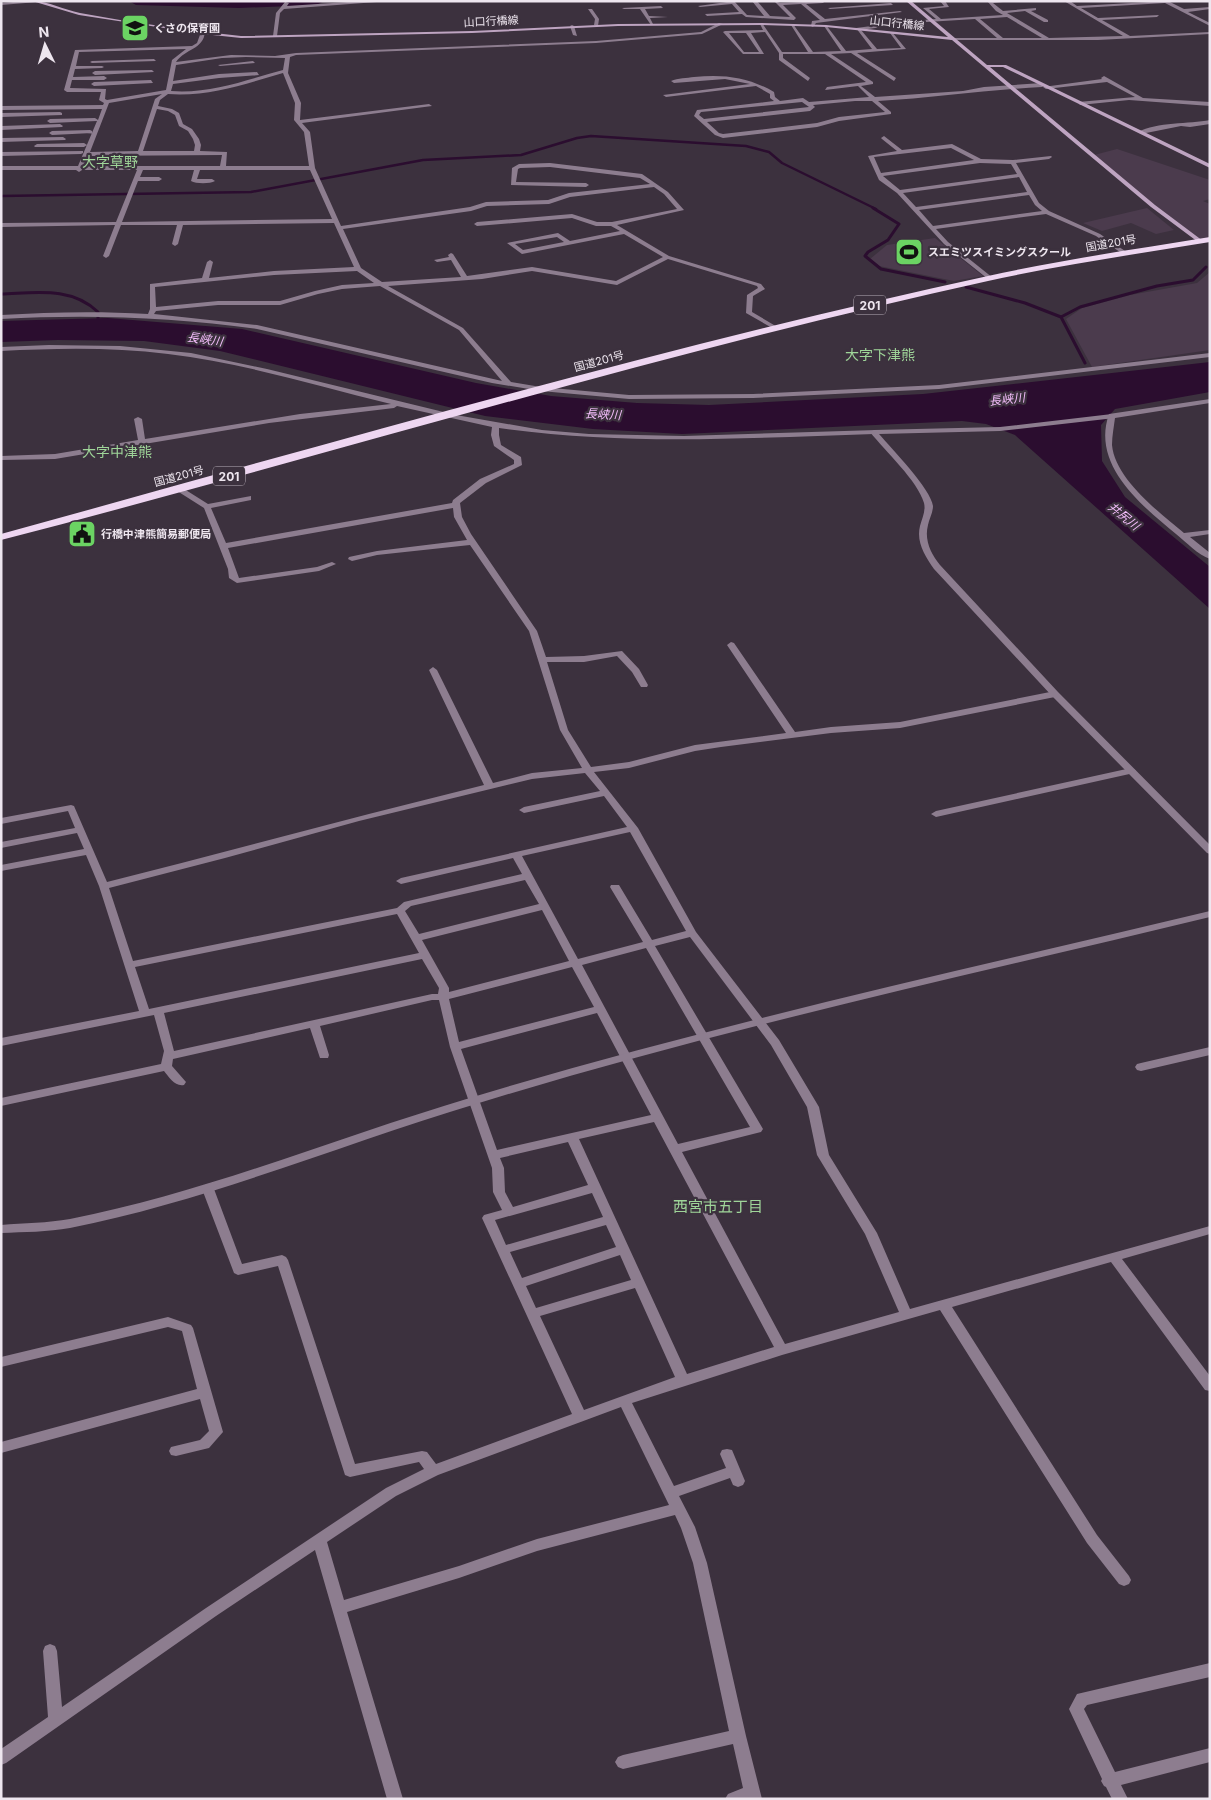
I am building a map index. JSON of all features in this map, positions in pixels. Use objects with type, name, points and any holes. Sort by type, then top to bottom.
[{"type":"highway","points":[[1205,240],[1210,248]]},
{"type":"highway","name":"国道201号","points":[[1,538],[538,390],[776,328],[990,278],[1205,240]]},
{"type":"main road","name":"山口行橋線","points":[[908,1],[1153,206],[1205,240]]},
{"type":"main road","name":"山口行橋線","points":[[35,2],[79,14],[241,37],[472,32],[596,25],[772,24],[826,26],[952,39]]},
{"type":"main road","name":"山口行橋線","points":[[988,66],[1004,66],[1210,166]]},
{"type":"street","points":[[276,36],[278,13],[289,1]]},
{"type":"street","points":[[281,8],[388,1]]},
{"type":"street","points":[[754,1],[770,18],[772,24]]},
{"type":"street","points":[[778,3],[856,1]]},
{"type":"street","points":[[862,1],[877,14]]},
{"type":"street","points":[[926,2],[935,1]]},
{"type":"street","points":[[940,20],[925,8],[947,7],[942,1]]},
{"type":"street","points":[[1010,1],[989,2],[1008,16],[1048,39]]},
{"type":"street","points":[[1066,1],[1129,37]]},
{"type":"street","points":[[1,4],[35,2]]},
{"type":"street","points":[[700,6],[732,2],[746,16],[794,19],[778,3]]},
{"type":"street","points":[[801,2],[823,20]]},
{"type":"street","points":[[823,2],[842,18]]},
{"type":"street","points":[[1076,8],[1165,2],[1210,25]]},
{"type":"street","points":[[830,8],[890,3],[911,22]]},
{"type":"street","points":[[624,8],[660,7]]},
{"type":"street","points":[[642,8],[651,24]]},
{"type":"street","points":[[738,8],[705,13],[742,13]]},
{"type":"street","points":[[1182,11],[1210,8]]},
{"type":"street","points":[[1003,12],[1034,9]]},
{"type":"street","points":[[590,10],[597,19],[596,25]]},
{"type":"street","points":[[1026,10],[1046,21]]},
{"type":"street","points":[[813,26],[814,22],[823,20],[900,12]]},
{"type":"street","points":[[858,29],[930,20],[1008,16]]},
{"type":"street","points":[[1097,19],[1157,16]]},
{"type":"street","points":[[1195,18],[1210,16]]},
{"type":"street","points":[[647,18],[666,17]]},
{"type":"street","points":[[976,18],[1002,39]]},
{"type":"street","points":[[1031,18],[1038,18]]},
{"type":"street","points":[[1017,20],[1024,19]]},
{"type":"street","points":[[172,70],[258,68],[286,65],[296,54],[596,42],[702,33],[721,24]]},
{"type":"street","points":[[762,24],[782,54],[781,59],[808,79]]},
{"type":"street","points":[[793,25],[812,54]]},
{"type":"street","points":[[572,26],[575,35]]},
{"type":"street","points":[[826,26],[844,52]]},
{"type":"street","points":[[858,29],[875,50]]},
{"type":"street","points":[[748,32],[762,52],[743,53],[725,32],[767,31]]},
{"type":"street","points":[[782,54],[826,54],[904,49],[892,32]]},
{"type":"street","points":[[140,153],[158,99],[168,91],[174,60],[185,51],[199,44],[203,33]]},
{"type":"street","points":[[952,39],[1048,39],[1210,33]]},
{"type":"street","points":[[72,71],[77,51],[196,46]]},
{"type":"street","points":[[78,164],[84,153],[84,145],[92,126],[103,108],[152,74],[155,48]]},
{"type":"street","points":[[78,164],[103,108],[102,100],[116,50]]},
{"type":"street","points":[[852,52],[894,79]]},
{"type":"street","points":[[826,54],[871,83],[827,89]]},
{"type":"street","points":[[172,70],[239,56],[258,68]]},
{"type":"street","points":[[268,66],[286,65]]},
{"type":"street","points":[[170,83],[286,65]]},
{"type":"street","points":[[286,65],[289,85],[298,103],[297,120],[307,132],[312,168],[358,269],[382,285],[461,329],[508,383]]},
{"type":"street","points":[[209,66],[258,68]]},
{"type":"street","points":[[172,70],[200,67]]},
{"type":"street","points":[[72,71],[110,75],[152,74],[168,91],[177,94],[199,92],[258,68]]},
{"type":"street","points":[[72,71],[110,75],[152,74]]},
{"type":"street","points":[[72,71],[110,75],[152,74]]},
{"type":"street","points":[[110,75],[152,74]]},
{"type":"street","points":[[674,81],[732,76],[772,93],[773,98],[780,103]]},
{"type":"street","points":[[1100,76],[1142,98]]},
{"type":"street","points":[[860,87],[874,99],[889,113],[839,119],[817,125],[723,136],[717,134],[696,115],[699,112],[780,103],[874,99],[963,93],[1012,87],[1108,80]]},
{"type":"street","points":[[666,95],[757,85]]},
{"type":"street","points":[[702,121],[812,107],[795,93]]},
{"type":"street","points":[[1080,103],[1117,98],[1142,98],[1210,104]]},
{"type":"street","points":[[298,122],[429,106]]},
{"type":"street","points":[[28,168],[59,107]]},
{"type":"street","points":[[156,107],[170,110],[177,114],[181,125],[190,130],[196,139],[198,145],[196,153]]},
{"type":"street","points":[[1,108],[103,108]]},
{"type":"street","points":[[2,133],[16,108]]},
{"type":"street","points":[[1,115],[55,114],[103,108]]},
{"type":"street","points":[[798,110],[804,115]]},
{"type":"street","points":[[810,120],[817,125]]},
{"type":"street","points":[[1,122],[92,126]]},
{"type":"street","points":[[1140,132],[1181,124],[1209,123]]},
{"type":"street","points":[[2,133],[50,124]]},
{"type":"street","points":[[2,133],[46,133],[92,126]]},
{"type":"street","points":[[2,133],[43,139],[87,138]]},
{"type":"street","points":[[884,138],[901,152]]},
{"type":"street","points":[[1,147],[84,145]]},
{"type":"street","points":[[980,161],[952,146],[871,156],[881,179],[899,192],[959,255],[990,278]]},
{"type":"street","points":[[1,154],[225,153],[223,168]]},
{"type":"street","points":[[879,175],[980,161],[1013,162],[1048,157]]},
{"type":"street","points":[[1,161],[32,160],[140,169],[312,168]]},
{"type":"street","points":[[1013,162],[1036,204],[1047,212],[1098,235],[1125,253]]},
{"type":"street","points":[[1,168],[78,164]]},
{"type":"street","points":[[477,224],[572,216],[596,224],[612,224],[681,210],[666,193],[642,176],[550,165],[519,166],[515,168],[513,184],[586,185]]},
{"type":"street","points":[[106,256],[107,245],[140,169]]},
{"type":"street","points":[[197,169],[194,181],[212,181]]},
{"type":"street","points":[[582,169],[590,192]]},
{"type":"street","points":[[899,192],[1020,175]]},
{"type":"street","points":[[135,179],[159,179]]},
{"type":"street","points":[[339,228],[471,209],[486,204],[549,202],[563,196],[655,185]]},
{"type":"street","points":[[915,209],[1031,193]]},
{"type":"street","points":[[932,228],[1047,212]]},
{"type":"street","points":[[1,225],[335,221]]},
{"type":"street","points":[[175,244],[180,223]]},
{"type":"street","points":[[612,224],[667,257],[762,287],[762,289],[750,295],[749,313],[776,328]]},
{"type":"street","points":[[569,243],[558,235],[510,243],[522,252],[569,243],[625,232]]},
{"type":"street","points":[[437,260],[452,256],[465,278]]},
{"type":"street","points":[[153,309],[218,303],[280,303],[330,289],[465,278],[538,269],[617,283],[667,257]]},
{"type":"street","points":[[205,279],[210,262]]},
{"type":"street","points":[[150,316],[153,309],[152,285],[205,279],[358,269]]},
{"type":"street","points":[[1,317],[85,314],[150,316],[210,321],[257,327],[538,390],[629,397],[666,398],[857,392],[939,387],[1210,354]]},
{"type":"street","points":[[1,349],[65,346],[175,353],[264,370],[404,405],[496,425],[570,434],[676,439],[1000,429],[1112,416],[1210,401]]},
{"type":"street","points":[[1,458],[35,459],[363,408],[404,405]]},
{"type":"street","points":[[1112,416],[1109,446],[1116,466],[1136,494],[1210,557]]},
{"type":"street","points":[[138,419],[142,441]]},
{"type":"street","points":[[496,425],[495,435],[498,446],[518,459],[518,465],[483,481],[456,502],[458,517],[472,542],[526,618],[533,631],[564,730],[588,770],[633,828],[692,933],[775,1043],[813,1107],[823,1155],[871,1233],[906,1315]]},
{"type":"street","points":[[874,432],[923,492],[929,506],[923,529],[927,553],[944,574],[1055,694],[1210,851]]},
{"type":"street","points":[[178,489],[207,507],[232,569],[233,578],[237,581],[319,569],[332,564]]},
{"type":"street","points":[[207,507],[248,498]]},
{"type":"street","points":[[223,546],[456,505]]},
{"type":"street","points":[[1185,536],[1210,532]]},
{"type":"street","points":[[352,559],[377,553],[472,542]]},
{"type":"street","points":[[731,645],[793,736]]},
{"type":"street","points":[[541,660],[584,660],[619,653],[636,671],[644,685]]},
{"type":"street","points":[[434,670],[489,785]]},
{"type":"street","points":[[104,886],[489,785],[532,776],[629,765],[695,748],[831,730],[900,725],[1055,694]]},
{"type":"street","points":[[936,814],[1131,771]]},
{"type":"street","points":[[524,810],[606,793]]},
{"type":"street","points":[[1,821],[71,808],[104,886],[145,1014]]},
{"type":"street","points":[[401,880],[633,828]]},
{"type":"street","points":[[1,845],[80,830]]},
{"type":"street","points":[[1,868],[89,851]]},
{"type":"street","points":[[516,855],[676,1149],[782,1350]]},
{"type":"street","points":[[130,965],[400,910],[408,904],[528,876]]},
{"type":"street","points":[[615,887],[757,1129],[676,1149]]},
{"type":"street","points":[[415,938],[545,906]]},
{"type":"street","points":[[400,910],[444,988],[444,997],[455,1047],[498,1168],[499,1192],[509,1211]]},
{"type":"street","points":[[1,1229],[67,1224],[208,1189],[474,1100],[626,1057],[759,1022],[1210,914]]},
{"type":"street","points":[[1,1102],[314,1023],[432,997],[444,997],[692,933]]},
{"type":"street","points":[[1,1042],[145,1014],[424,955]]},
{"type":"street","points":[[455,1047],[600,1009]]},
{"type":"street","points":[[158,1011],[166,1037],[168,1061],[180,1082]]},
{"type":"street","points":[[314,1023],[324,1055]]},
{"type":"street","points":[[1141,1067],[1210,1051]]},
{"type":"street","points":[[494,1155],[658,1117]]},
{"type":"street","points":[[572,1137],[608,1220],[639,1282],[683,1380]]},
{"type":"street","points":[[580,1416],[488,1218],[594,1188]]},
{"type":"street","points":[[208,1189],[238,1270],[282,1260],[350,1471],[422,1456],[434,1471]]},
{"type":"street","points":[[503,1250],[608,1220]]},
{"type":"street","points":[[1,1758],[391,1492],[434,1471],[580,1416],[683,1380],[943,1304],[1210,1230]]},
{"type":"street","points":[[519,1284],[623,1249]]},
{"type":"street","points":[[1114,1257],[1210,1386]]},
{"type":"street","points":[[532,1314],[639,1282]]},
{"type":"street","points":[[943,1304],[1092,1539],[1124,1580]]},
{"type":"street","points":[[1,1362],[168,1322],[187,1328],[216,1432],[204,1444],[176,1451]]},
{"type":"street","points":[[1,1448],[205,1392]]},
{"type":"street","points":[[624,1400],[688,1527],[700,1563],[753,1795],[733,1799]]},
{"type":"street","points":[[671,1494],[736,1476],[727,1454]]},
{"type":"street","points":[[338,1608],[458,1572],[537,1545],[679,1508]]},
{"type":"street","points":[[319,1540],[395,1799]]},
{"type":"street","points":[[50,1651],[56,1720]]},
{"type":"street","points":[[1120,1799],[1076,1709],[1082,1699],[1210,1670]]},
{"type":"street","points":[[623,1762],[738,1736]]},
{"type":"street","points":[[1110,1781],[1210,1755]]},
{"type":"shaded area","points":[[1117,149],[1210,180],[1210,199],[1203,201],[1210,204],[1210,239],[1200,241],[1183,229],[1094,155]]},
{"type":"shaded area","points":[[1147,208],[1174,230],[1156,234],[1131,223],[1102,231],[1083,223]]},
{"type":"shaded area","points":[[935,238],[983,276],[954,281],[879,266],[870,259],[887,245]]},
{"type":"shaded area","points":[[1210,272],[1210,350],[1092,367],[1066,319],[1082,308],[1130,295],[1197,283]]},
{"type":"water","points":[[108,318],[242,329],[476,383],[551,396],[637,403],[709,405],[923,394],[1210,362],[1210,392],[1115,409],[1101,425],[1102,461],[1125,497],[1210,567],[1210,609],[1015,435],[986,424],[962,421],[682,434],[593,429],[485,416],[220,351],[144,341],[58,340],[1,342],[1,321]]},
{"type":"waterway","points":[[136,1],[239,4],[317,1]]},
{"type":"waterway","points":[[1,196],[251,192],[423,160],[521,155],[577,138],[591,136],[746,146],[769,152],[782,163],[876,209]]},
{"type":"waterway","points":[[873,208],[899,224],[888,240],[868,252],[865,256],[881,269],[945,282]]},
{"type":"waterway","points":[[1061,317],[1080,307],[1157,286],[1193,280],[1206,267]]},
{"type":"waterway","points":[[966,287],[1025,303],[1061,317]]},
{"type":"waterway","points":[[1,294],[40,292],[64,295],[76,298],[87,304],[98,312],[98,318]]},
{"type":"waterway","points":[[1061,317],[1085,363]]},
{"type":"place","name":"くさの保育園","points":[[135,28]]},
{"type":"place","name":"スエミツスイミングスクール","points":[[909,252]]},
{"type":"place","name":"行橋中津熊簡易郵便局","points":[[82,534]]},
{"type":"district","name":"大字草野","points":[[110,161]]},
{"type":"district","name":"大字下津熊","points":[[880,354]]},
{"type":"district","name":"大字中津熊","points":[[117,451]]},
{"type":"district","name":"西宮市五丁目","points":[[718,1206]]},
{"type":"water label","name":"長峡川","points":[[205,339]]},
{"type":"water label","name":"長峡川","points":[[1007,399]]},
{"type":"water label","name":"長峡川","points":[[603,414]]},
{"type":"water label","name":"井尻川","points":[[1124,516]]}]
